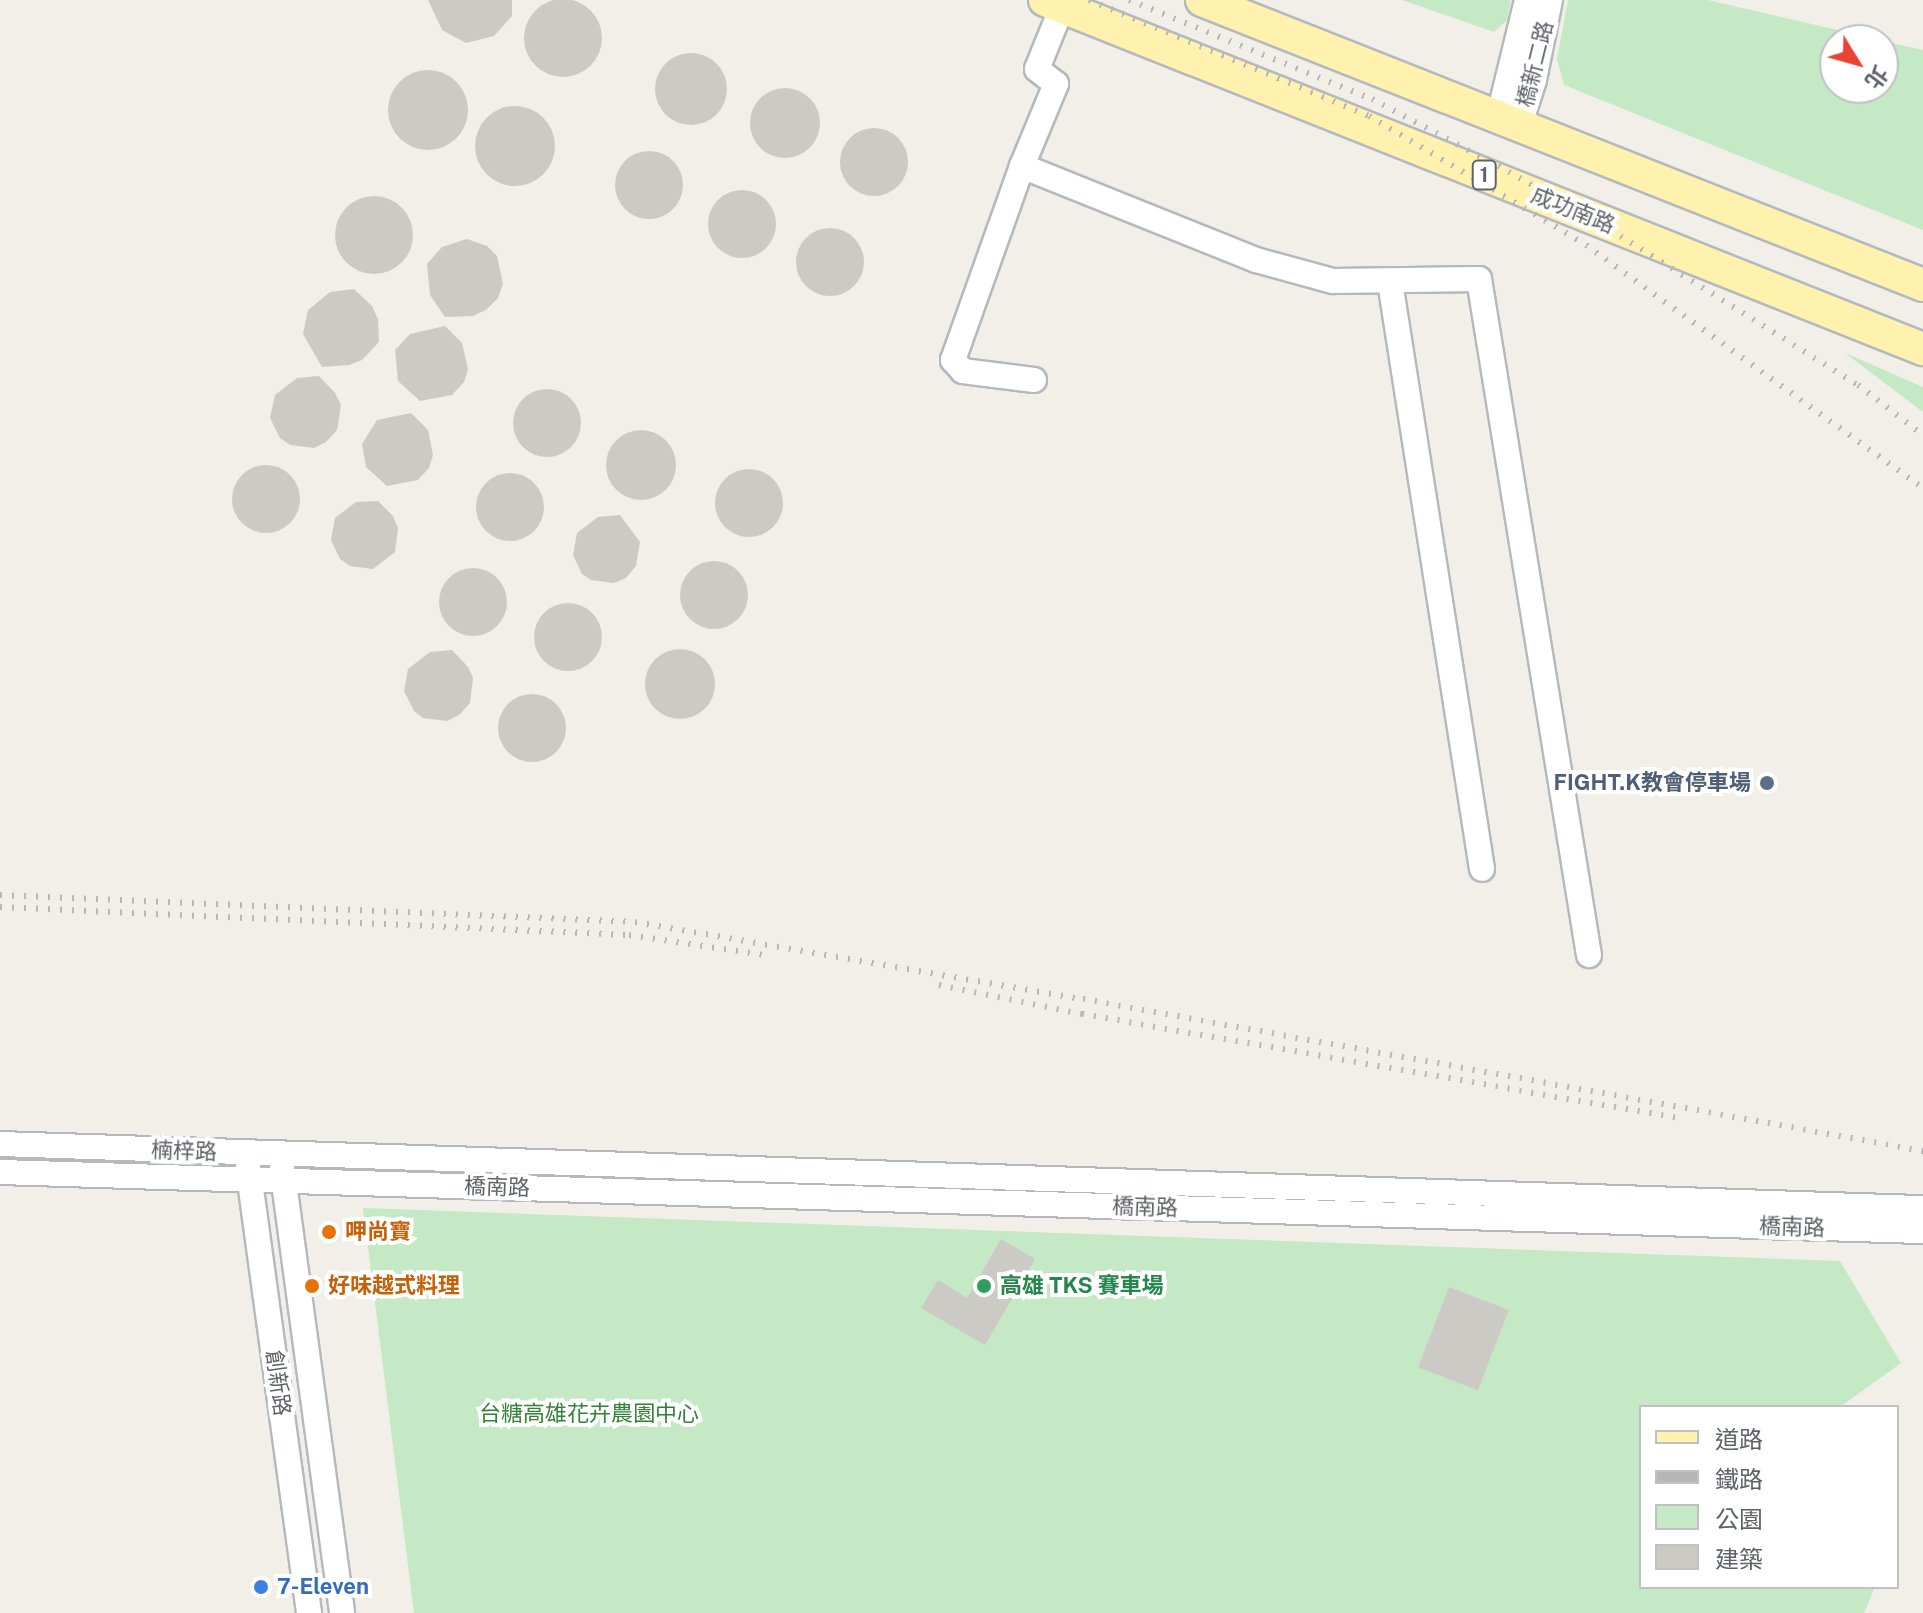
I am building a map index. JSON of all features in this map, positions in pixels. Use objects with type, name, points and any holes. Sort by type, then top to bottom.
[{"type":"main road","points":[[1202,0],[1923,285]]},
{"type":"main road","name":"成功南路","points":[[1053,3],[1923,349]]},
{"type":"street","name":"橋新二路","points":[[1508,123],[1527,0]]},
{"type":"street","name":"橋新二路","points":[[1508,123],[1534,80],[1550,0]]},
{"type":"street","points":[[1034,380],[963,371],[953,360],[1022,166],[1056,84],[1037,69],[1053,3]]},
{"type":"street","points":[[1022,166],[1256,260],[1333,281],[1479,279],[1589,955]]},
{"type":"street","points":[[1390,282],[1482,869]]},
{"type":"street","name":"楠梓路","points":[[0,1144],[368,1157]]},
{"type":"street","name":"創新路","points":[[246,1153],[309,1613]]},
{"type":"street","name":"創新路","points":[[280,1154],[342,1613]]},
{"type":"street","name":"橋南路","points":[[368,1157],[1923,1208]]},
{"type":"street","name":"楠梓路","points":[[0,1172],[366,1183]]},
{"type":"street","name":"橋南路","points":[[366,1183],[1923,1231]]},
{"type":"green space","points":[[1402,0],[1511,0],[1507,20],[1494,32]]},
{"type":"green space","points":[[1568,0],[1708,0],[1819,26],[1819,104],[1899,104],[1899,45],[1923,50],[1923,230],[1564,85],[1557,59]]},
{"type":"green space","points":[[1845,353],[1923,387],[1923,412]]},
{"type":"green space","name":"台糖高雄花卉農園中心","points":[[363,1208],[1840,1261],[1901,1363],[1843,1405],[1639,1405],[1639,1589],[1874,1589],[1864,1613],[414,1613]]},
{"type":"building","points":[[563,-1],[578,2],[591,10],[599,23],[602,38],[599,53],[591,66],[578,74],[563,77],[548,74],[535,66],[527,53],[524,38],[527,23],[535,10],[548,2]]},
{"type":"building","points":[[428,0],[512,0],[512,16],[494,36],[466,43],[442,30]]},
{"type":"building","points":[[691,53],[711,59],[721,69],[727,89],[721,109],[711,119],[691,125],[671,119],[661,109],[655,89],[661,69],[671,59]]},
{"type":"building","points":[[420,70],[436,70],[457,81],[468,102],[468,118],[457,139],[436,150],[420,150],[406,144],[394,132],[388,118],[388,102],[394,88],[406,76]]},
{"type":"building","points":[[778,88],[792,88],[814,103],[820,123],[818,136],[810,148],[792,158],[778,158],[756,143],[750,130],[750,116],[765,94]]},
{"type":"building","points":[[515,106],[530,109],[543,118],[552,131],[555,146],[552,161],[543,174],[530,183],[515,186],[500,183],[487,174],[478,161],[475,146],[478,131],[487,118],[500,109]]},
{"type":"building","points":[[874,128],[898,138],[908,162],[898,186],[874,196],[850,186],[840,162],[850,138]]},
{"type":"building","points":[[649,151],[662,153],[673,161],[681,172],[681,198],[673,209],[662,217],[649,219],[636,217],[625,209],[617,198],[615,185],[617,172],[625,161],[636,153]]},
{"type":"building","points":[[742,190],[766,200],[776,224],[766,248],[742,258],[718,248],[708,224],[718,200]]},
{"type":"building","points":[[366,196],[382,196],[396,202],[407,213],[413,235],[407,257],[396,268],[382,274],[366,274],[352,268],[341,257],[335,243],[335,227],[341,213],[352,202]]},
{"type":"building","points":[[830,228],[854,238],[864,262],[854,286],[830,296],[806,286],[796,262],[806,238]]},
{"type":"building","points":[[467,239],[487,246],[497,256],[503,284],[498,298],[486,310],[473,316],[445,317],[430,295],[427,264],[442,247]]},
{"type":"building","points":[[354,289],[372,306],[378,319],[379,342],[362,360],[349,365],[322,367],[303,334],[308,310],[330,292]]},
{"type":"building","points":[[445,326],[462,343],[468,369],[464,382],[452,395],[420,401],[398,381],[395,350],[410,334]]},
{"type":"building","points":[[319,376],[335,393],[341,405],[337,430],[326,442],[314,448],[290,445],[280,438],[270,418],[275,395],[297,378]]},
{"type":"building","points":[[547,389],[571,399],[581,423],[571,447],[547,457],[523,447],[513,423],[523,399]]},
{"type":"building","points":[[411,413],[428,430],[433,455],[429,468],[418,480],[387,486],[366,467],[362,444],[377,420]]},
{"type":"building","points":[[641,430],[666,440],[676,465],[666,490],[641,500],[616,490],[606,465],[616,440]]},
{"type":"building","points":[[273,465],[294,480],[300,499],[298,512],[290,523],[273,533],[259,533],[242,523],[234,512],[232,492],[242,475],[253,467]]},
{"type":"building","points":[[749,469],[773,479],[783,503],[773,527],[749,537],[725,527],[715,503],[725,479]]},
{"type":"building","points":[[510,473],[534,483],[544,507],[534,531],[510,541],[486,531],[476,507],[486,483]]},
{"type":"building","points":[[378,501],[393,516],[398,528],[395,552],[373,569],[350,566],[340,559],[331,540],[335,518],[356,502]]},
{"type":"building","points":[[620,515],[640,542],[636,566],[626,578],[614,583],[591,580],[582,574],[573,555],[577,533],[598,517]]},
{"type":"building","points":[[707,561],[721,561],[733,566],[743,576],[748,595],[743,614],[733,624],[721,629],[707,629],[695,624],[685,614],[680,602],[680,588],[685,576],[695,566]]},
{"type":"building","points":[[466,568],[480,568],[492,573],[502,583],[507,602],[502,621],[492,631],[480,636],[466,636],[454,631],[444,621],[439,609],[439,595],[444,583],[454,573]]},
{"type":"building","points":[[568,603],[592,613],[602,637],[592,661],[568,671],[544,661],[534,637],[544,613]]},
{"type":"building","points":[[680,649],[699,655],[709,665],[715,684],[709,703],[699,713],[680,719],[661,713],[651,703],[645,684],[651,665],[661,655]]},
{"type":"building","points":[[452,650],[468,667],[473,678],[470,703],[459,715],[447,721],[423,718],[414,711],[404,691],[408,669],[430,652]]},
{"type":"building","points":[[525,694],[539,694],[551,699],[561,709],[566,728],[561,747],[551,757],[539,762],[525,762],[513,757],[503,747],[498,735],[498,721],[503,709],[513,699]]},
{"type":"building","points":[[1001,1239],[1035,1259],[985,1345],[921,1308],[938,1280],[967,1298]]},
{"type":"building","points":[[1449,1287],[1509,1310],[1478,1390],[1418,1367]]},
{"type":"railway","points":[[1089,0],[1369,116],[1586,245],[1923,488]]},
{"type":"railway","points":[[1129,0],[1372,99],[1498,166],[1590,217],[1858,385],[1923,435]]},
{"type":"railway","points":[[0,895],[635,922],[1083,999],[1923,1151]]},
{"type":"railway","points":[[0,907],[629,935],[765,955]]},
{"type":"railway","points":[[939,985],[1082,1014],[1683,1119]]},
{"type":"place","name":"FIGHT.K教會停車場","points":[[1767,783]]},
{"type":"place","name":"呷尚寶","points":[[329,1232]]},
{"type":"place","name":"好味越式料理","points":[[312,1286]]},
{"type":"place","name":"高雄 TKS 賽車場","points":[[984,1286]]},
{"type":"place","name":"7-Eleven","points":[[261,1587]]}]
